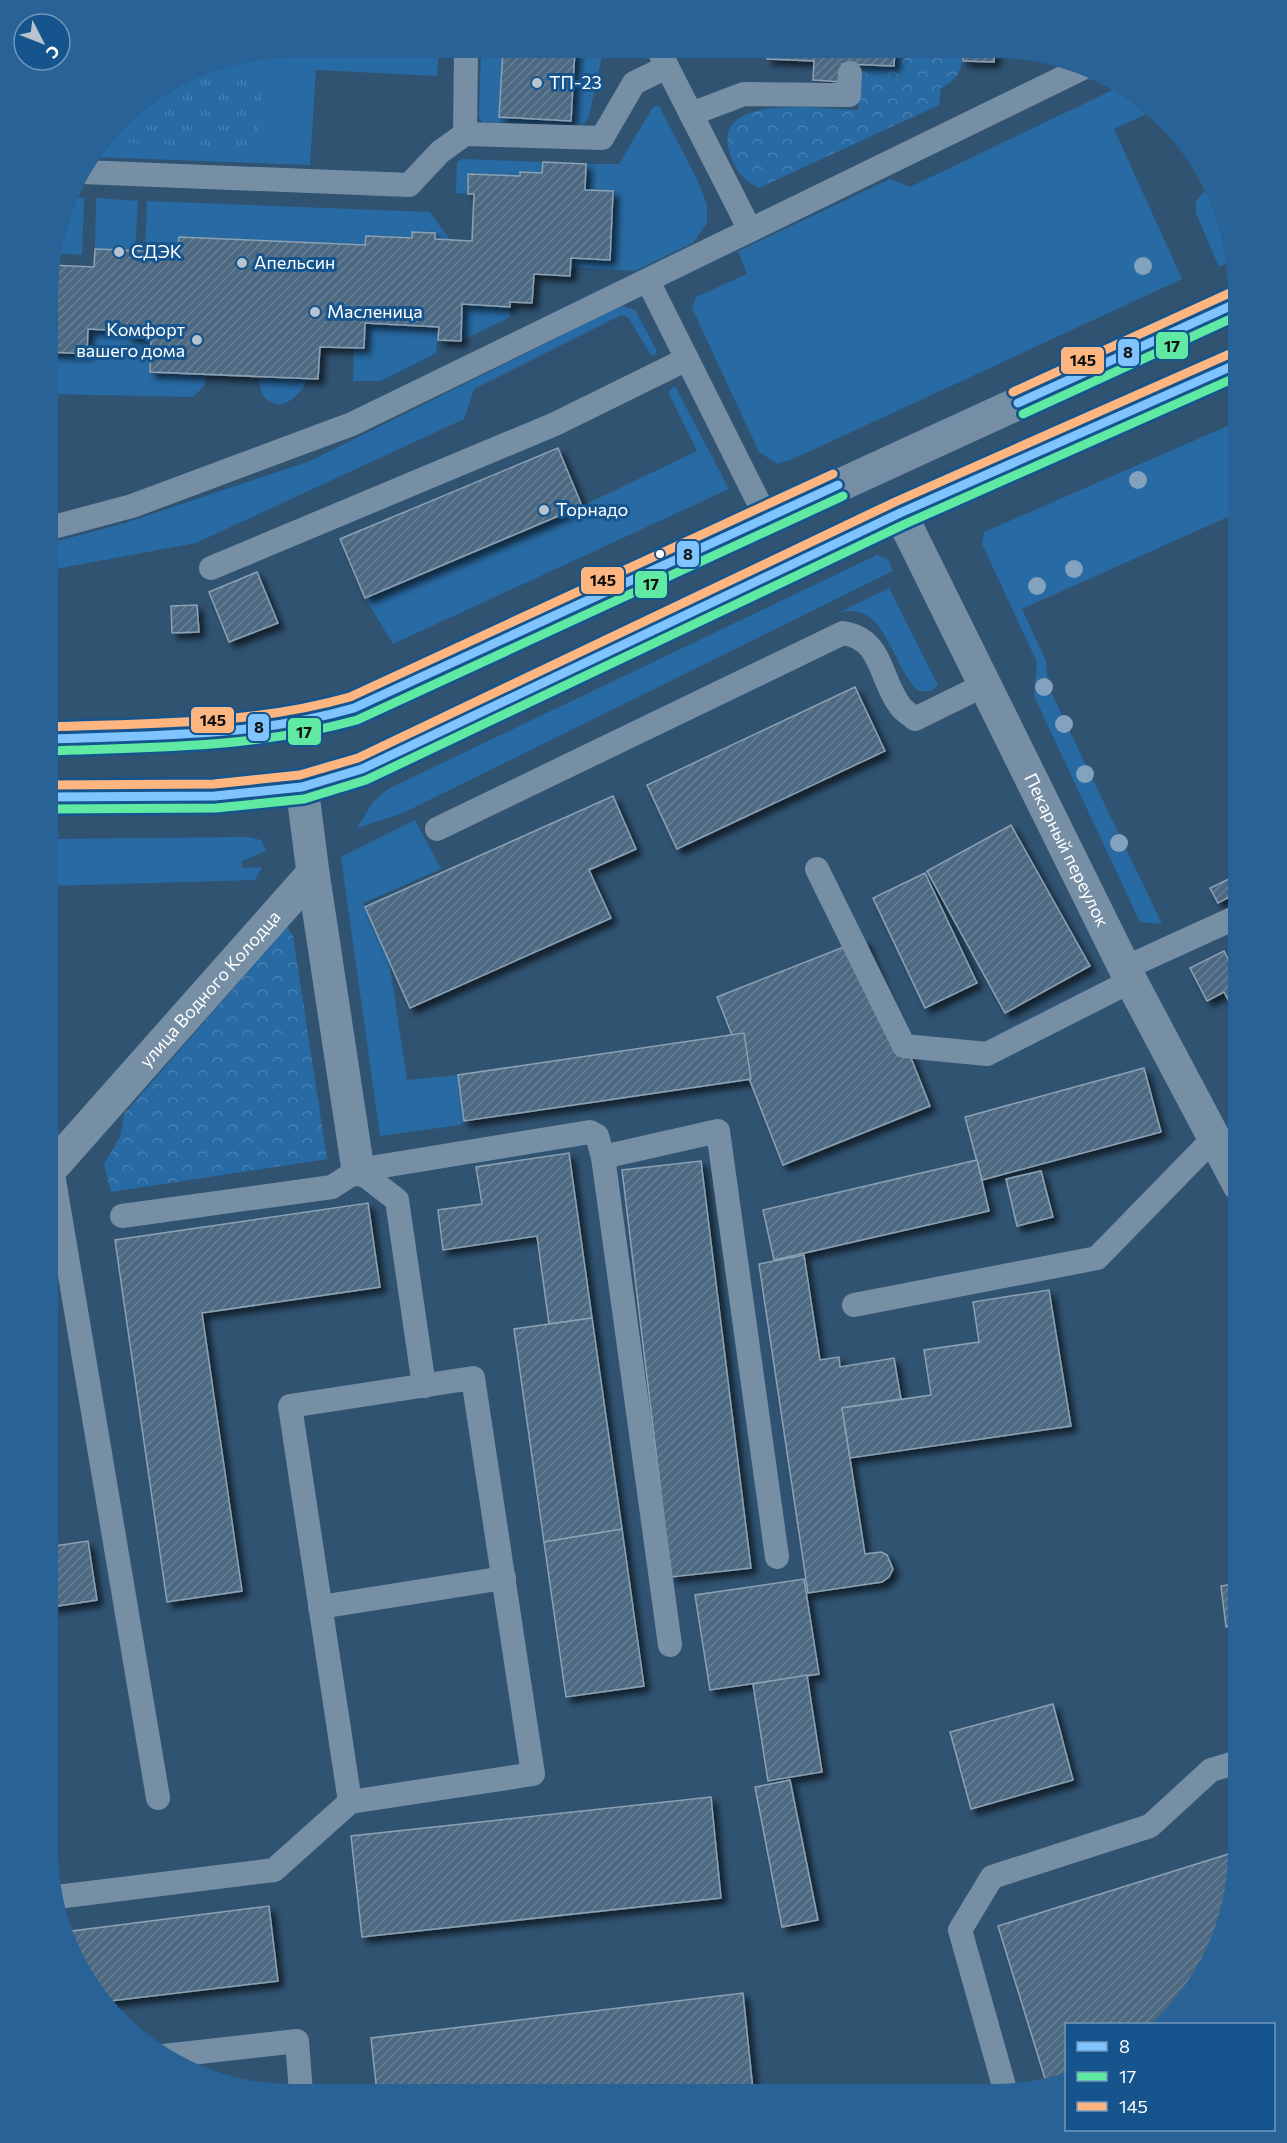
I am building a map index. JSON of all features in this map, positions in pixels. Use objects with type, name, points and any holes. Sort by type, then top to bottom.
[{"type":"main road","points":[[58,739],[273,728],[326,717],[354,708],[1228,307]]},
{"type":"main road","points":[[58,797],[214,796],[302,787],[362,770],[900,513],[1228,368]]},
{"type":"street","name":"Пекарный переулок","points":[[900,513],[1128,974],[1228,1163]]},
{"type":"street","points":[[302,787],[358,1170]]},
{"type":"street","name":"улица Водного Колодца","points":[[58,1160],[313,873]]},
{"type":"lane","points":[[465,134],[466,58]]},
{"type":"lane","points":[[92,172],[409,185],[440,152],[465,134],[602,138],[634,82],[662,58],[750,230]]},
{"type":"lane","points":[[58,526],[132,506],[352,424],[1074,72]]},
{"type":"lane","points":[[691,114],[744,93],[849,95],[850,73]]},
{"type":"lane","points":[[648,281],[766,517]]},
{"type":"lane","points":[[211,568],[555,424],[687,359]]},
{"type":"lane","points":[[437,829],[843,633],[859,635],[872,648],[901,706],[915,718],[984,685]]},
{"type":"lane","points":[[817,868],[903,1046],[987,1054],[1128,974],[1228,922]]},
{"type":"lane","points":[[603,1157],[718,1131],[777,1557]]},
{"type":"lane","points":[[122,1216],[332,1187],[358,1170],[590,1132],[597,1136],[603,1157],[670,1645]]},
{"type":"lane","points":[[854,1305],[1097,1257],[1215,1137]]},
{"type":"lane","points":[[358,1170],[397,1200],[424,1386]]},
{"type":"lane","points":[[58,1216],[158,1798]]},
{"type":"lane","points":[[63,1896],[274,1870],[350,1802],[533,1774],[473,1378],[290,1406],[350,1802]]},
{"type":"lane","points":[[320,1607],[504,1578]]},
{"type":"lane","points":[[1003,2084],[960,1930],[992,1877],[1150,1826],[1211,1770],[1228,1765]]},
{"type":"lane","points":[[178,2054],[297,2041],[300,2084]]},
{"type":"green space","points":[[292,58],[438,58],[437,76],[316,70],[310,165],[102,157],[127,127],[162,98],[203,76],[232,66]]},
{"type":"green space","points":[[481,58],[602,58],[589,116],[583,125],[482,122],[479,116]]},
{"type":"green space","points":[[894,58],[962,58],[956,77],[941,88],[939,105],[759,188],[748,181],[733,163],[729,150],[728,132],[738,119],[754,112],[776,108],[858,110],[861,65],[894,66]]},
{"type":"green space","points":[[203,76],[264,79],[257,149],[114,142],[127,127],[162,98]]},
{"type":"green space","points":[[1112,90],[1146,114],[1114,129],[1182,279],[778,464],[759,452],[692,308],[696,297],[747,274],[738,251],[890,179],[910,187]]},
{"type":"green space","points":[[659,106],[698,181],[707,205],[707,223],[693,243],[635,271],[571,267],[571,258],[610,260],[613,191],[585,190],[586,164],[619,164],[653,107]]},
{"type":"green space","points":[[461,159],[543,162],[542,173],[521,172],[520,176],[469,174],[468,194],[456,193],[457,163]]},
{"type":"green space","points":[[1205,190],[1216,217],[1224,247],[1226,264],[1219,267],[1196,213],[1196,201]]},
{"type":"green space","points":[[79,198],[84,198],[82,255],[62,254],[66,232]]},
{"type":"green space","points":[[96,198],[138,201],[135,251],[95,249]]},
{"type":"green space","points":[[147,201],[430,212],[450,240],[435,239],[435,233],[413,232],[412,238],[366,236],[365,245],[179,237],[178,252],[145,251]]},
{"type":"green space","points":[[462,304],[510,307],[510,317],[461,341]]},
{"type":"green space","points":[[621,306],[635,310],[657,351],[655,355],[650,354],[629,318],[621,315],[474,389],[464,419],[196,543],[58,569],[58,541],[125,523],[310,461]]},
{"type":"green space","points":[[365,323],[439,327],[436,353],[380,381],[353,381],[354,348],[364,348]]},
{"type":"green space","points":[[88,329],[127,331],[127,337],[151,338],[150,372],[204,374],[205,385],[193,397],[58,394],[58,352],[87,354]]},
{"type":"green space","points":[[258,376],[308,378],[295,397],[283,404],[276,404],[263,395]]},
{"type":"green space","points":[[673,387],[676,388],[729,489],[393,644],[365,598],[582,506],[697,451],[668,392]]},
{"type":"green space","points":[[1228,426],[1228,517],[1022,609],[1046,661],[1048,686],[1162,924],[1140,922],[1034,696],[1037,662],[982,544],[984,532]]},
{"type":"green space","points":[[877,555],[888,560],[893,571],[403,813],[357,828],[373,802],[388,789]]},
{"type":"green space","points":[[889,588],[938,685],[931,691],[919,691],[909,680],[886,637],[867,615],[854,611],[838,613]]},
{"type":"green space","points":[[415,820],[441,869],[363,903],[389,961],[407,1080],[458,1075],[464,1121],[460,1125],[380,1136],[341,857]]},
{"type":"green space","points":[[248,837],[261,840],[266,851],[242,861],[242,868],[262,867],[255,880],[58,886],[58,839]]},
{"type":"green space","points":[[287,927],[293,936],[327,1159],[111,1192],[104,1164],[120,1137],[124,1114]]},
{"type":"building","name":"ТП-23","points":[[502,58],[574,58],[571,121],[499,117]]},
{"type":"building","points":[[894,58],[894,66],[842,64],[842,82],[813,80],[814,61],[767,59]]},
{"type":"building","points":[[963,58],[994,58],[994,62],[963,61]]},
{"type":"building","points":[[543,162],[586,164],[585,190],[613,191],[610,260],[571,258],[570,276],[534,274],[532,303],[510,302],[510,307],[462,304],[461,341],[438,340],[439,327],[365,323],[364,348],[320,347],[318,379],[150,372],[151,338],[127,337],[127,331],[88,329],[87,354],[58,352],[61,265],[94,267],[95,249],[178,252],[179,237],[365,245],[366,236],[412,238],[412,232],[435,233],[435,239],[472,241],[474,194],[468,194],[468,174],[520,176],[520,172],[542,173]]},
{"type":"building","points":[[558,448],[582,506],[365,598],[340,539]]},
{"type":"building","points":[[257,572],[278,623],[229,642],[209,592]]},
{"type":"building","points":[[197,605],[199,632],[172,633],[171,606]]},
{"type":"building","points":[[855,687],[885,751],[677,849],[647,785]]},
{"type":"building","points":[[613,796],[636,849],[589,870],[611,918],[410,1008],[365,907]]},
{"type":"building","points":[[1011,825],[1090,966],[1005,1013],[927,871]]},
{"type":"building","points":[[925,873],[977,983],[925,1008],[873,898]]},
{"type":"building","points":[[1228,879],[1228,898],[1218,903],[1210,888]]},
{"type":"building","points":[[864,939],[930,1106],[783,1165],[717,997]]},
{"type":"building","points":[[1224,951],[1228,959],[1228,1000],[1224,992],[1207,1001],[1190,968]]},
{"type":"building","points":[[744,1033],[751,1079],[464,1121],[458,1075]]},
{"type":"building","points":[[1144,1068],[1161,1132],[982,1180],[965,1117]]},
{"type":"building","points":[[569,1153],[592,1318],[549,1324],[537,1236],[443,1250],[438,1210],[482,1204],[476,1167]]},
{"type":"building","points":[[977,1160],[989,1211],[774,1260],[763,1210]]},
{"type":"building","points":[[701,1161],[751,1568],[671,1577],[622,1170]]},
{"type":"building","points":[[1041,1171],[1053,1217],[1017,1226],[1006,1179]]},
{"type":"building","points":[[368,1203],[380,1287],[202,1313],[242,1591],[167,1602],[115,1240]]},
{"type":"building","points":[[804,1255],[820,1360],[839,1357],[840,1367],[894,1358],[901,1399],[842,1408],[865,1554],[881,1552],[887,1555],[893,1569],[889,1577],[882,1582],[808,1593],[759,1264]]},
{"type":"building","points":[[1049,1290],[1071,1426],[850,1458],[842,1408],[931,1395],[924,1350],[979,1342],[973,1302]]},
{"type":"building","points":[[592,1318],[622,1529],[544,1542],[514,1329]]},
{"type":"building","points":[[622,1529],[644,1686],[566,1697],[544,1542]]},
{"type":"building","points":[[88,1541],[97,1600],[58,1606],[58,1546]]},
{"type":"building","points":[[804,1579],[819,1674],[710,1690],[695,1595]]},
{"type":"building","points":[[1228,1585],[1228,1627],[1226,1627],[1221,1586]]},
{"type":"building","points":[[807,1675],[822,1772],[768,1781],[753,1684]]},
{"type":"building","points":[[1053,1704],[1073,1780],[971,1809],[950,1732]]},
{"type":"building","points":[[790,1780],[818,1920],[782,1927],[755,1787]]},
{"type":"building","points":[[711,1797],[721,1898],[362,1937],[351,1836]]},
{"type":"building","points":[[1228,1854],[1224,1896],[1216,1926],[1197,1968],[1180,1993],[1152,2023],[1065,2023],[1065,2074],[1055,2077],[1045,2079],[998,1926]]},
{"type":"building","points":[[269,1906],[278,1981],[113,2001],[90,1968],[73,1931]]},
{"type":"building","points":[[743,1993],[752,2084],[376,2084],[371,2038]]},
{"type":"transit line","name":"145","points":[[1013,392],[1228,294]]},
{"type":"transit line","name":"8","points":[[1018,403],[1228,307]]},
{"type":"transit line","name":"17","points":[[1023,414],[1228,320]]},
{"type":"transit line","name":"145","points":[[58,785],[214,784],[300,775],[358,758],[895,502],[1228,355]]},
{"type":"transit line","name":"8","points":[[58,797],[215,796],[302,787],[362,769],[900,513],[1228,368]]},
{"type":"transit line","name":"17","points":[[58,809],[216,808],[304,799],[366,780],[905,524],[1228,381]]},
{"type":"transit line","name":"145","points":[[58,727],[238,718],[276,713],[350,697],[833,474]]},
{"type":"transit line","name":"8","points":[[58,739],[203,733],[279,725],[354,708],[838,485]]},
{"type":"transit line","name":"17","points":[[58,751],[166,747],[243,741],[281,736],[357,720],[843,496]]},
{"type":"place","name":"ТП-23","points":[[537,83]]},
{"type":"place","name":"СДЭК","points":[[119,252]]},
{"type":"place","name":"Апельсин","points":[[242,263]]},
{"type":"place","name":"Масленица","points":[[315,312]]},
{"type":"place","name":"Комфорт вашего дома","points":[[197,340]]},
{"type":"place","name":"Торнадо","points":[[544,510]]}]
